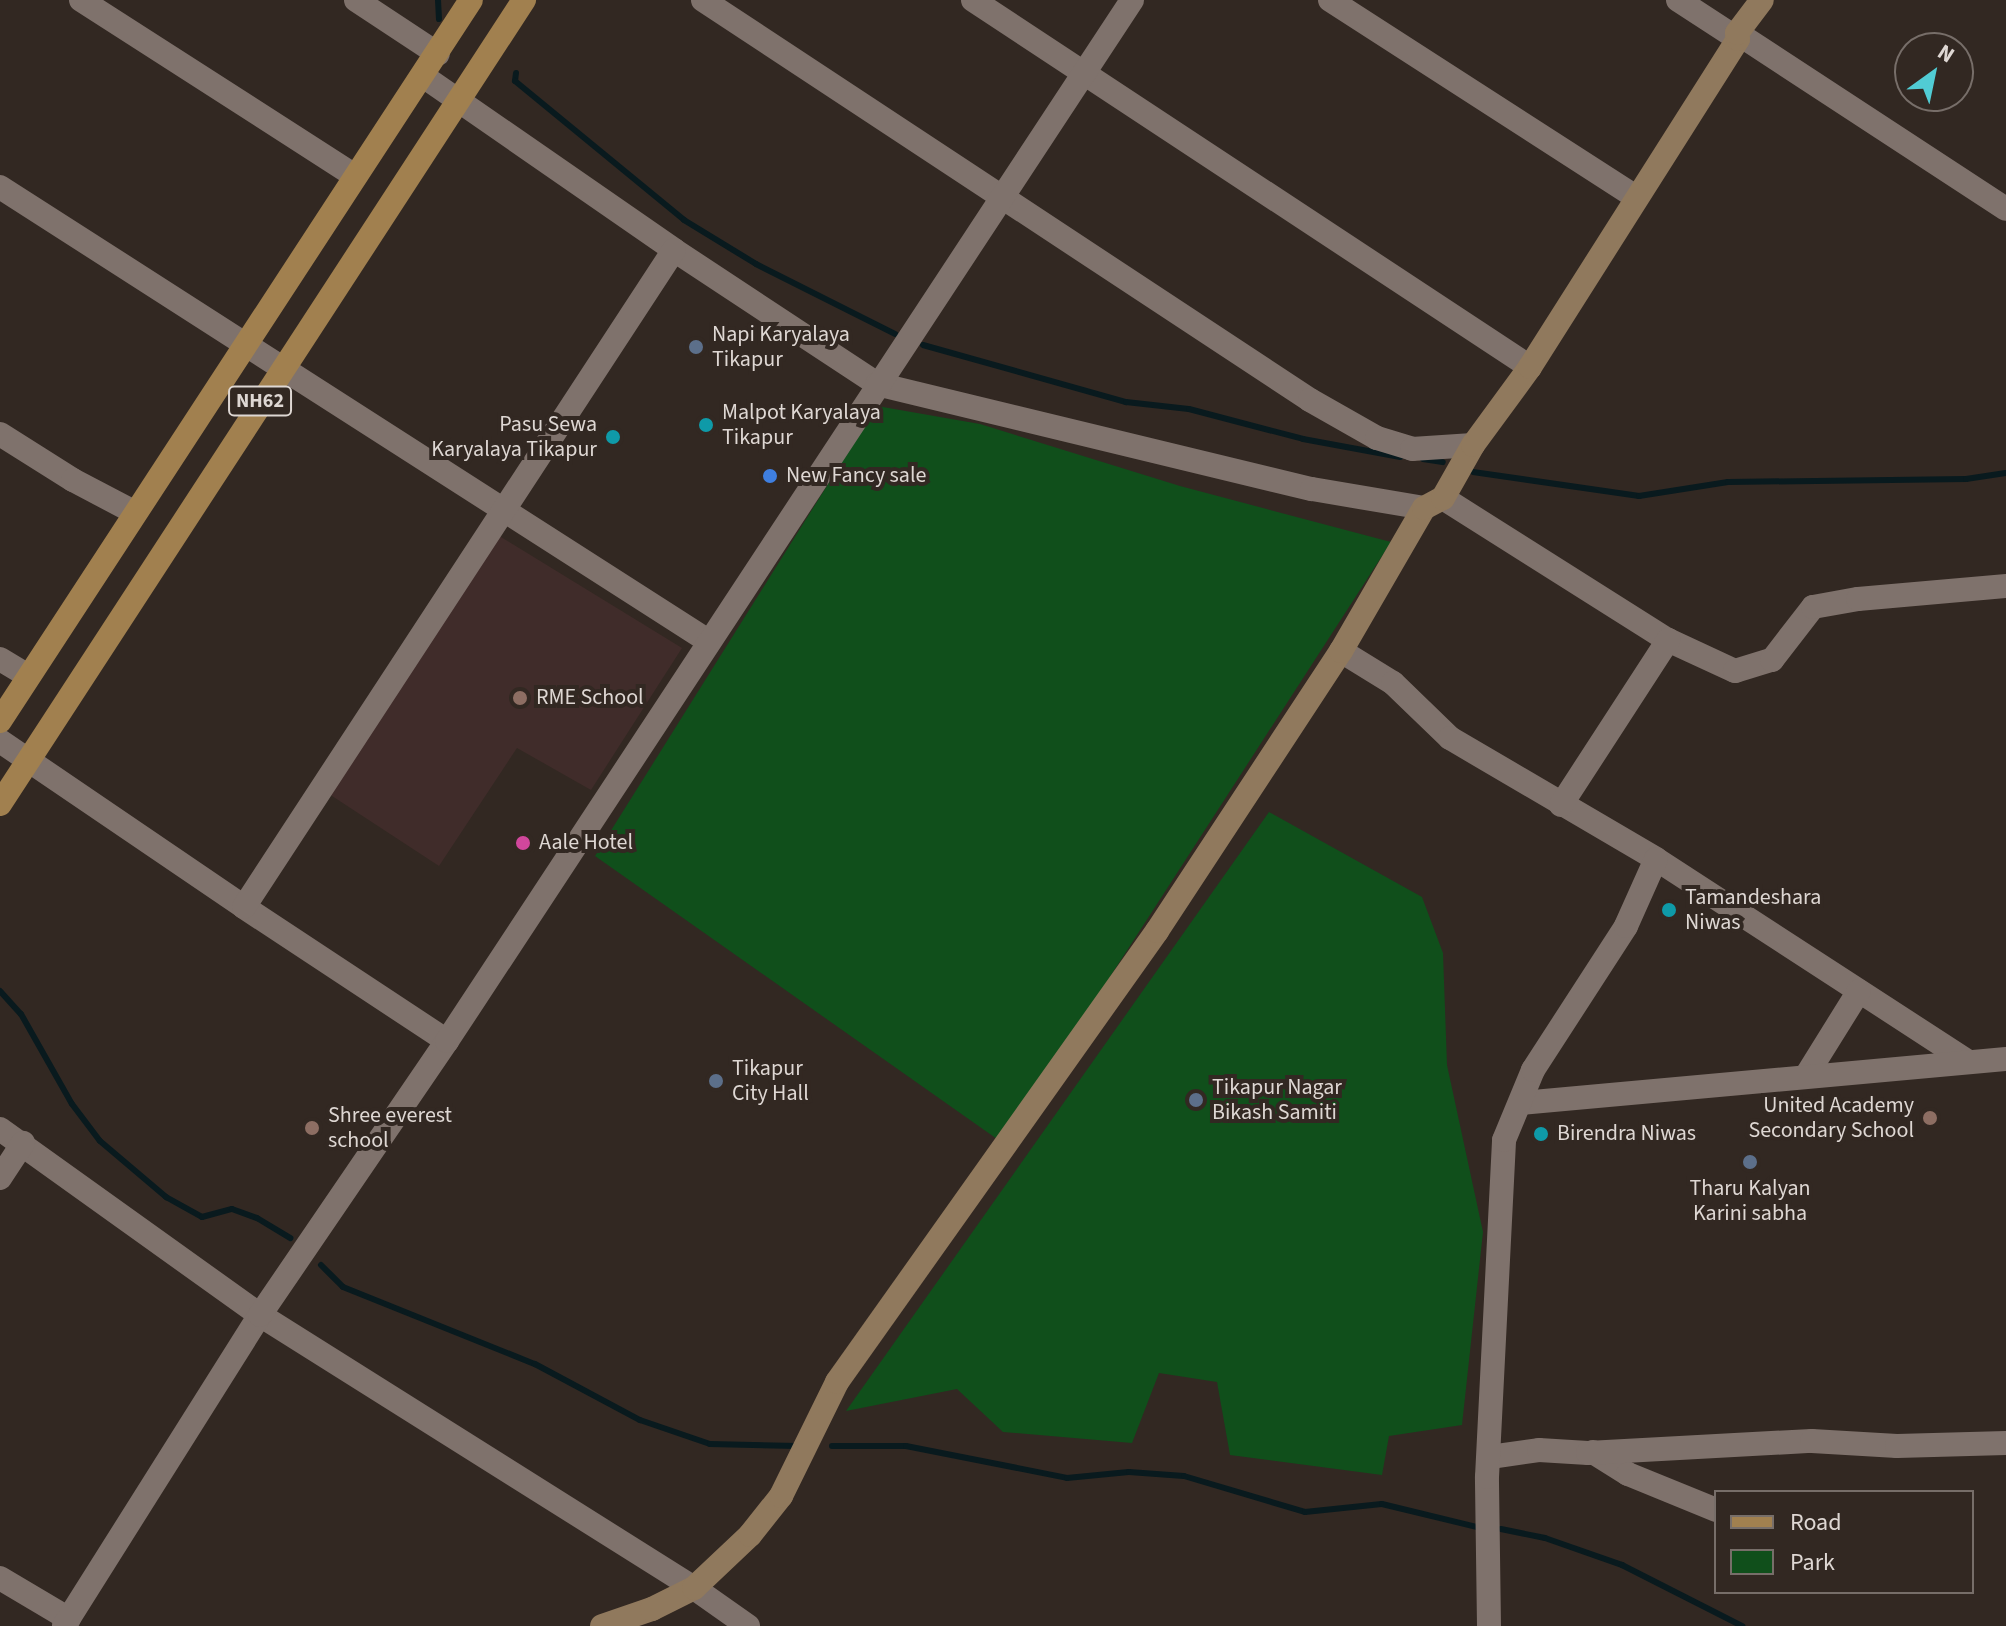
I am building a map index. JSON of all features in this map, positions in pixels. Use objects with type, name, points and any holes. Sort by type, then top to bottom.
[{"type":"main road","name":"NH62","points":[[0,804],[281,368],[460,102],[524,0]]},
{"type":"main road","name":"NH62","points":[[0,721],[243,344],[468,5]]},
{"type":"street","points":[[81,0],[354,175]]},
{"type":"street","points":[[356,0],[440,49]]},
{"type":"street","points":[[703,0],[1310,400],[1377,438],[1412,449],[1473,445]]},
{"type":"street","points":[[973,0],[1530,367]]},
{"type":"street","points":[[0,1578],[67,1622],[260,1315],[447,1041],[1132,0]]},
{"type":"street","points":[[1330,0],[1636,197]]},
{"type":"street","points":[[1678,0],[2006,209]]},
{"type":"street","points":[[602,1626],[652,1609],[694,1588],[750,1535],[781,1496],[837,1382],[1157,931],[1434,503],[1530,367],[1762,0]]},
{"type":"street","points":[[423,76],[674,250],[877,384],[1312,489],[1434,503],[1668,640],[1735,671],[1772,660],[1813,607],[1858,599],[2006,586]]},
{"type":"street","points":[[0,187],[708,641]]},
{"type":"street","points":[[244,907],[674,250]]},
{"type":"street","points":[[0,434],[73,480],[134,512]]},
{"type":"street","points":[[1561,805],[1668,640]]},
{"type":"street","points":[[1341,651],[1393,683],[1450,738],[1656,859],[1967,1061]]},
{"type":"street","points":[[0,659],[28,676]]},
{"type":"street","points":[[0,741],[447,1041]]},
{"type":"street","points":[[1489,1626],[1490,1457],[1504,1140],[1522,1103],[1533,1070],[1626,926],[1656,859]]},
{"type":"street","points":[[1806,1076],[1859,991]]},
{"type":"street","points":[[1522,1103],[2006,1059]]},
{"type":"street","points":[[0,1129],[260,1315],[694,1588],[748,1626]]},
{"type":"street","points":[[0,1178],[23,1143]]},
{"type":"street","points":[[1490,1457],[1539,1450],[1593,1452],[1812,1441],[1897,1446],[2006,1443]]},
{"type":"street","points":[[1593,1452],[1628,1474],[1714,1509]]},
{"type":"shaded area","name":"RME School","points":[[496,534],[682,648],[591,790],[517,748],[439,866],[329,794]]},
{"type":"green space","points":[[877,406],[980,424],[1180,486],[1391,542],[1104,986],[997,1139],[595,856]]},
{"type":"green space","points":[[1269,812],[1422,897],[1443,953],[1447,1065],[1483,1232],[1462,1425],[1389,1436],[1382,1475],[1230,1455],[1217,1382],[1159,1373],[1132,1443],[1003,1432],[957,1389],[846,1411]]},
{"type":"waterway","points":[[438,0],[439,19]]},
{"type":"waterway","points":[[516,73],[515,81],[684,220],[756,264],[895,334]]},
{"type":"waterway","points":[[923,345],[1126,402],[1189,409],[1303,439],[1400,457]]},
{"type":"waterway","points":[[1423,459],[1443,462]]},
{"type":"waterway","points":[[1473,472],[1639,496],[1728,482],[1966,479],[2006,473]]},
{"type":"waterway","points":[[0,991],[21,1014],[72,1104],[100,1141],[166,1197],[202,1217],[232,1209],[257,1218],[290,1238]]},
{"type":"waterway","points":[[321,1265],[343,1287],[535,1364],[640,1420],[710,1444],[797,1446]]},
{"type":"waterway","points":[[832,1446],[906,1446],[1067,1478],[1129,1472],[1184,1476],[1305,1512],[1382,1504],[1477,1527]]},
{"type":"waterway","points":[[1501,1529],[1545,1538],[1622,1565],[1742,1626]]},
{"type":"place","name":"Napi Karyalaya Tikapur","points":[[696,347]]},
{"type":"place","name":"Malpot Karyalaya Tikapur","points":[[706,425]]},
{"type":"place","name":"Pasu Sewa Karyalaya Tikapur","points":[[613,437]]},
{"type":"place","name":"New Fancy sale","points":[[770,476]]},
{"type":"place","name":"RME School","points":[[520,698]]},
{"type":"place","name":"Aale Hotel","points":[[523,843]]},
{"type":"place","name":"Tamandeshara Niwas","points":[[1669,910]]},
{"type":"place","name":"Tikapur City Hall","points":[[716,1081]]},
{"type":"place","name":"Tikapur Nagar Bikash Samiti","points":[[1196,1100]]},
{"type":"place","name":"United Academy Secondary School","points":[[1930,1118]]},
{"type":"place","name":"Shree everest school","points":[[312,1128]]},
{"type":"place","name":"Birendra Niwas","points":[[1541,1134]]},
{"type":"place","name":"Tharu Kalyan Karini sabha","points":[[1750,1162]]}]
